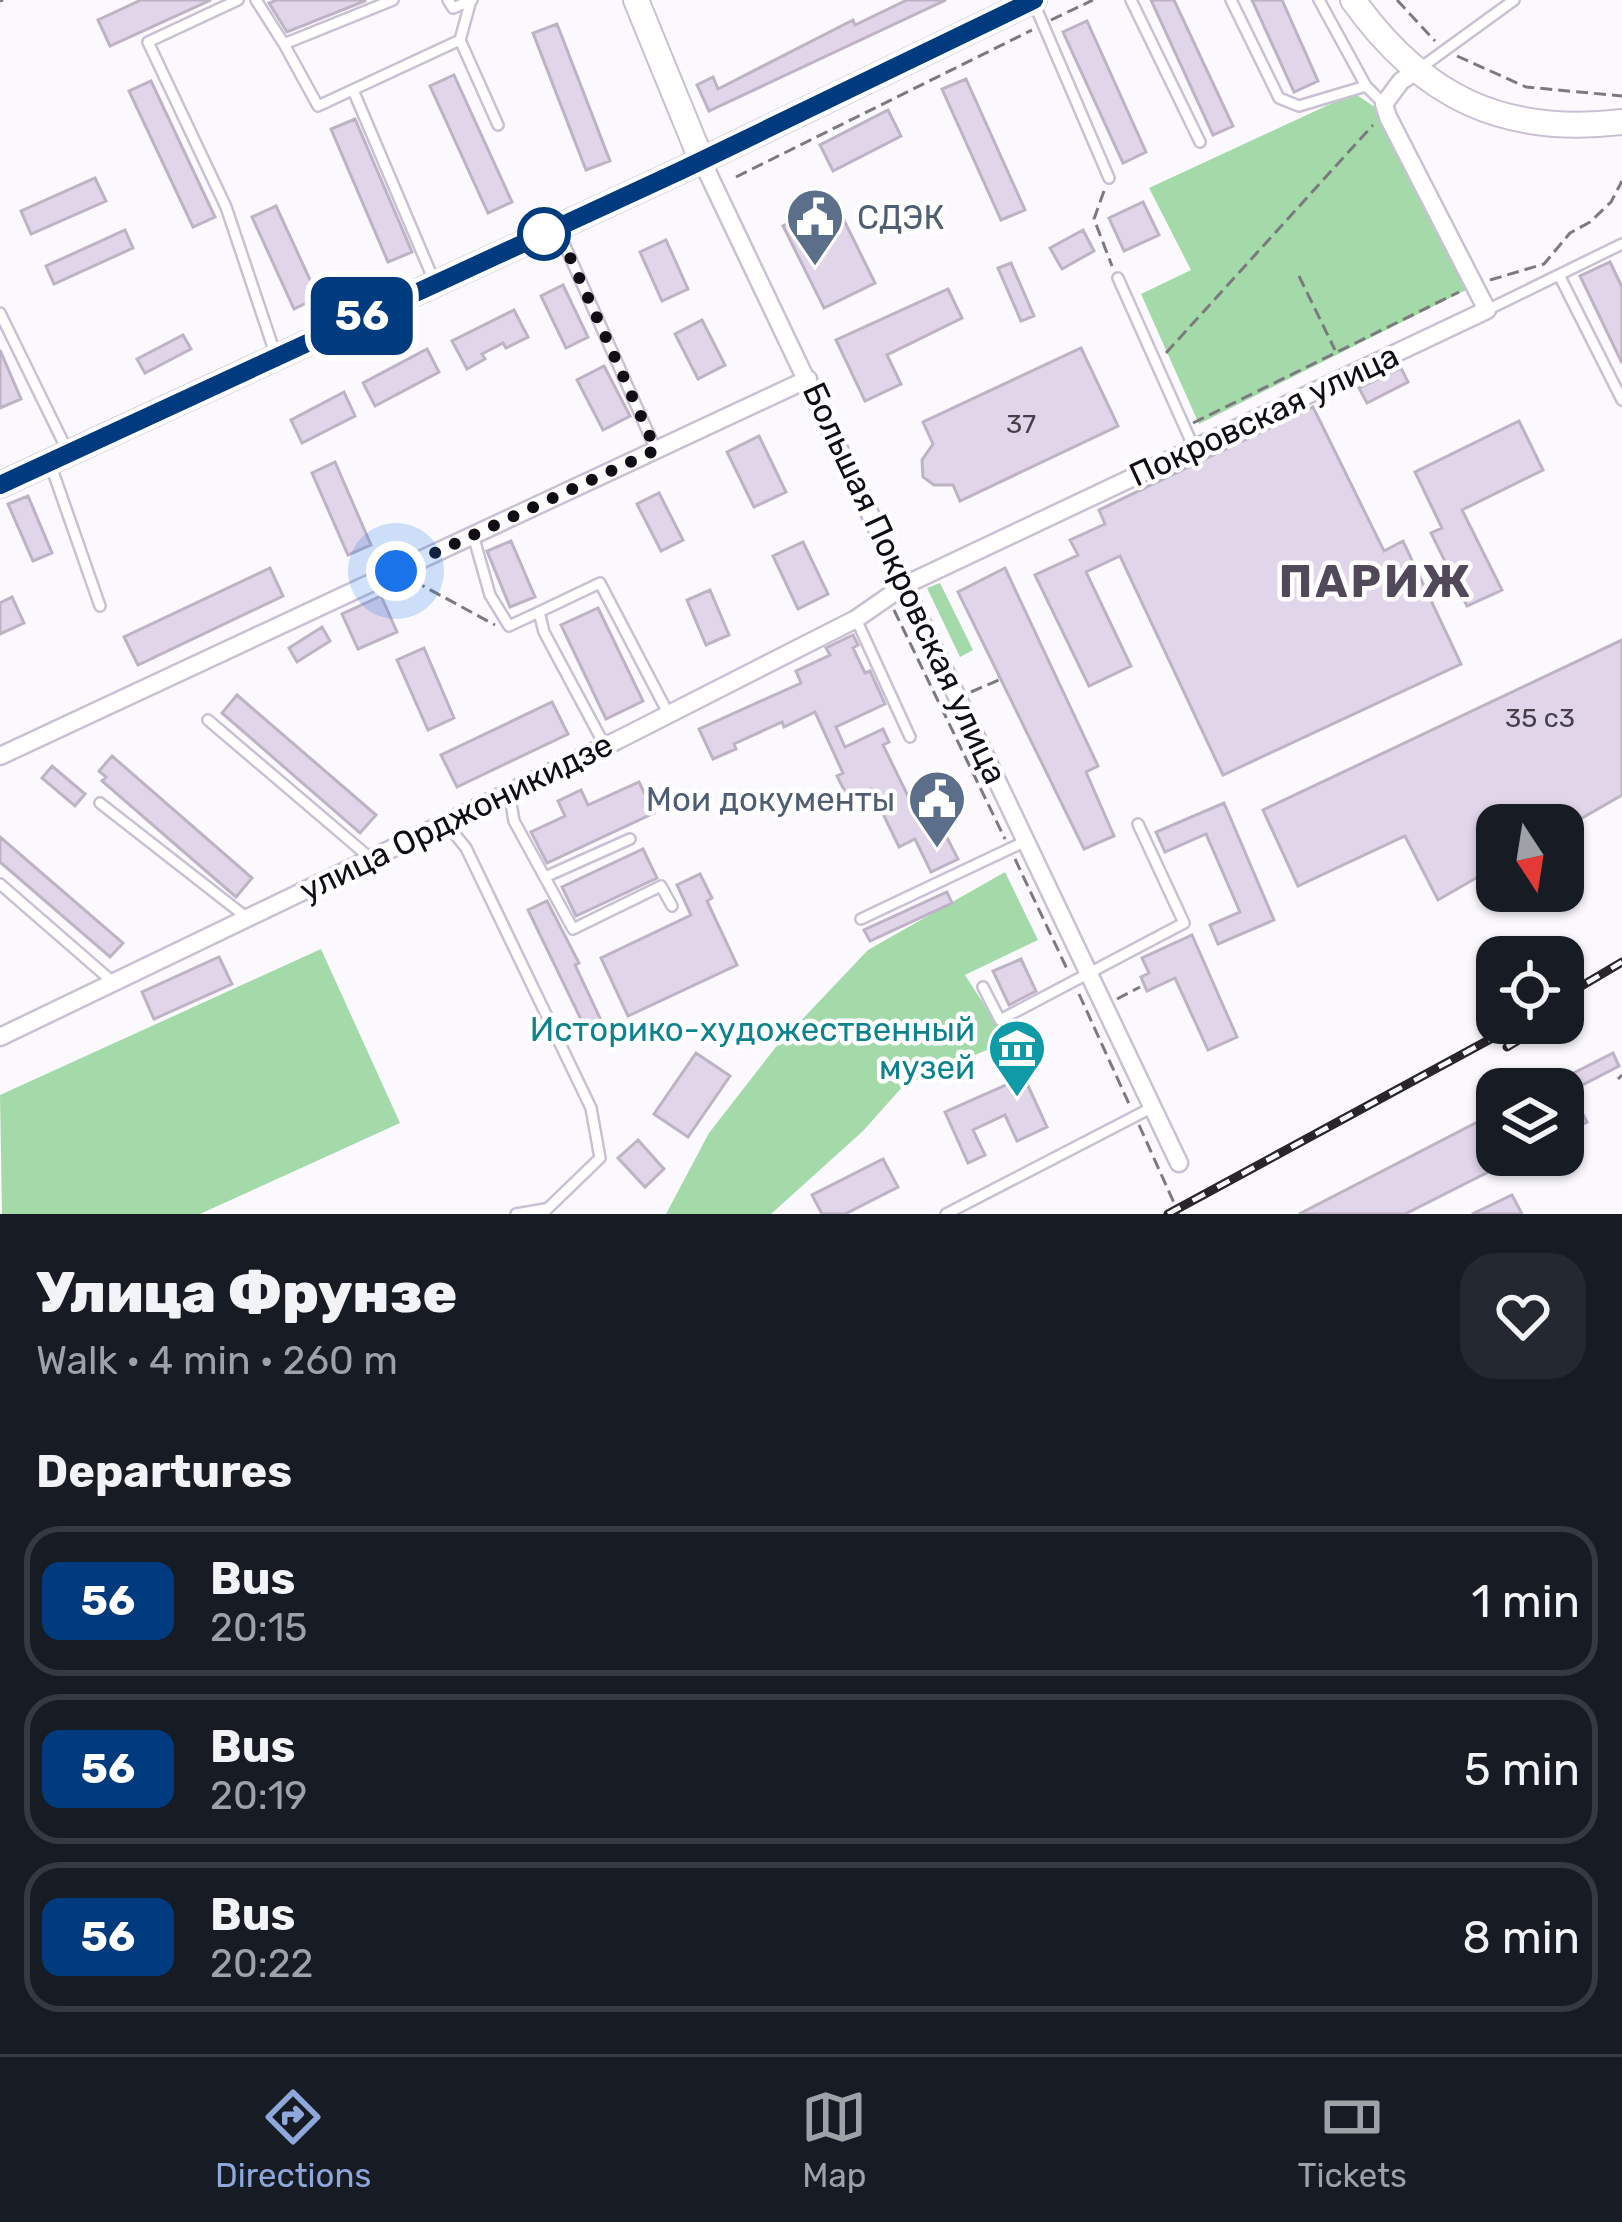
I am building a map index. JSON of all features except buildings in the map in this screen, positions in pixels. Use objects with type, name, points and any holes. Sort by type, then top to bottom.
[{"type":"main road","name":"Большая Покровская улица","points":[[636,0],[701,159]]},
{"type":"main road","points":[[1353,0],[1414,72],[1480,108],[1525,122],[1576,128],[1622,122]]},
{"type":"main road","points":[[0,485],[1036,8]]},
{"type":"street","points":[[1414,72],[1401,81],[1382,111],[1486,310]]},
{"type":"street","name":"Большая Покровская улица","points":[[701,159],[905,585],[1022,847],[1054,898],[1082,980],[1179,1163]]},
{"type":"street","name":"Покровская улица","points":[[905,585],[1486,310]]},
{"type":"street","points":[[0,756],[808,379]]},
{"type":"street","name":"улица Орджоникидзе","points":[[0,1037],[605,746],[856,619],[905,585]]},
{"type":"lane","points":[[238,0],[148,42],[226,207],[276,356]]},
{"type":"lane","points":[[256,0],[318,106],[460,40]]},
{"type":"lane","points":[[284,44],[393,0]]},
{"type":"lane","points":[[448,0],[453,8],[472,0]]},
{"type":"lane","points":[[472,0],[460,40],[498,125]]},
{"type":"lane","points":[[1130,0],[1200,142]]},
{"type":"lane","points":[[1232,0],[1279,98],[1299,106],[1366,86]]},
{"type":"lane","points":[[1319,0],[1382,111]]},
{"type":"lane","points":[[1414,72],[1514,0]]},
{"type":"lane","points":[[1036,8],[1109,178]]},
{"type":"lane","points":[[353,90],[435,283]]},
{"type":"lane","points":[[557,228],[656,450]]},
{"type":"lane","name":"Покровская улица","points":[[1486,310],[1622,244]]},
{"type":"lane","points":[[1559,274],[1622,400]]},
{"type":"lane","points":[[1118,278],[1193,448]]},
{"type":"lane","points":[[0,313],[58,456],[100,606]]},
{"type":"lane","points":[[473,535],[490,595],[509,626],[599,583],[668,713]]},
{"type":"lane","points":[[539,612],[544,632],[605,746]]},
{"type":"lane","points":[[856,619],[910,737]]},
{"type":"lane","points":[[208,719],[369,857]]},
{"type":"lane","points":[[509,791],[514,821],[573,929],[661,886],[672,906]]},
{"type":"lane","points":[[100,803],[246,917]]},
{"type":"lane","points":[[445,822],[466,848],[591,1108],[600,1158],[544,1212],[516,1214]]},
{"type":"lane","points":[[983,987],[1000,1020],[1184,923],[1138,824]]},
{"type":"lane","points":[[545,877],[630,839]]},
{"type":"lane","points":[[861,919],[1022,847]]},
{"type":"lane","points":[[0,884],[114,983]]},
{"type":"lane","points":[[946,1214],[1153,1107]]},
{"type":"path","points":[[736,176],[1036,8],[1093,0]]},
{"type":"path","points":[[1397,0],[1444,50],[1526,87],[1622,96]]},
{"type":"path","points":[[1156,364],[1382,111]]},
{"type":"path","points":[[1109,178],[1094,220],[1118,278]]},
{"type":"path","points":[[1184,427],[1474,284],[1544,264],[1570,233],[1611,202],[1622,182]]},
{"type":"path","points":[[1299,276],[1336,352]]},
{"type":"path","points":[[396,571],[502,629],[509,626]]},
{"type":"path","points":[[891,603],[1022,847],[1020,871],[1082,980],[1179,1214]]},
{"type":"path","points":[[971,692],[1001,679]]},
{"type":"path","points":[[1115,1000],[1140,987]]},
{"type":"green space","points":[[1354,93],[1382,112],[1470,288],[1199,424],[1141,294],[1191,270],[1149,188]]},
{"type":"green space","points":[[940,583],[973,650],[960,657],[927,588]]},
{"type":"green space","points":[[1005,872],[1038,940],[965,975],[1008,1041],[904,1085],[863,1131],[771,1214],[666,1214],[709,1133],[775,1048],[868,950]]},
{"type":"green space","points":[[321,949],[400,1123],[200,1214],[2,1214],[0,1095]]},
{"type":"railway","points":[[1584,985],[1622,962]]},
{"type":"railway","points":[[1168,1214],[1481,1044]]},
{"type":"railway","points":[[1507,1047],[1512,1044]]},
{"type":"bus line","name":"56","points":[[0,485],[682,170],[1034,0]]},
{"type":"place","name":"СДЭК","points":[[815,268]]},
{"type":"place","name":"Мои документы","points":[[937,850]]},
{"type":"place","name":"Историко-художественный музей","points":[[1017,1099]]},
{"type":"district","name":"ПАРИЖ","points":[[1376,581]]},
{"type":"route","points":[[396,571],[656,450],[557,228],[544,234]]}]
